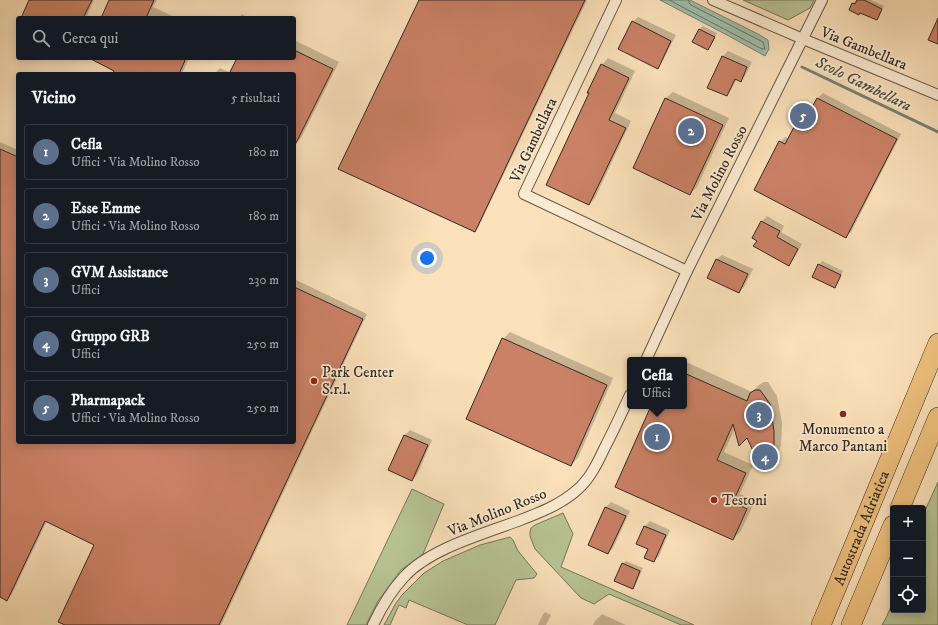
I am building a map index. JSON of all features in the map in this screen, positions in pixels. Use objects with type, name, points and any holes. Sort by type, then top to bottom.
[{"type":"highway","name":"Autostrada Adriatica","points":[[821,625],[938,343]]},
{"type":"highway","name":"Autostrada Adriatica","points":[[901,505],[938,417]]},
{"type":"highway","name":"Autostrada Adriatica","points":[[852,625],[890,532]]},
{"type":"street","name":"Via Gambellara","points":[[616,0],[524,194],[687,271]]},
{"type":"street","name":"Via Gambellara","points":[[713,0],[803,39],[938,94]]},
{"type":"street","name":"Via Molino Rosso","points":[[647,357],[687,271],[822,0]]},
{"type":"street","name":"Via Molino Rosso","points":[[373,625],[377,615],[390,594],[405,576],[423,561],[448,547],[538,514],[559,503],[578,490],[598,462],[627,401]]},
{"type":"shaded area","points":[[743,0],[814,0],[810,8],[788,20]]},
{"type":"shaded area","points":[[938,482],[938,625],[882,625],[890,609],[890,613],[926,613],[926,508]]},
{"type":"shaded area","points":[[412,489],[444,504],[423,554],[401,570],[378,601],[366,625],[347,625]]},
{"type":"shaded area","points":[[563,513],[573,534],[561,567],[694,625],[681,625],[609,594],[594,604],[581,598],[535,549],[530,536],[531,528],[535,525]]},
{"type":"shaded area","points":[[510,537],[518,551],[537,574],[534,578],[516,580],[495,625],[468,625],[409,600],[406,608],[399,605],[390,625],[384,625],[402,595],[424,573],[443,561],[480,545]]},
{"type":"water","points":[[660,0],[690,0],[768,40],[769,49],[765,56]]},
{"type":"building","points":[[29,0],[92,0],[84,16],[22,16]]},
{"type":"building","points":[[109,0],[154,0],[147,16],[102,16]]},
{"type":"building","points":[[419,0],[585,0],[475,232],[338,169]]},
{"type":"building","points":[[857,0],[864,0],[882,9],[877,20],[860,13],[859,15],[849,10],[852,3],[855,4]]},
{"type":"building","points":[[938,18],[938,44],[928,40]]},
{"type":"building","points":[[632,21],[671,41],[658,69],[618,49]]},
{"type":"building","points":[[699,29],[715,37],[708,50],[692,42]]},
{"type":"building","points":[[296,51],[333,69],[296,143],[296,72],[230,72],[236,60],[296,60]]},
{"type":"building","points":[[722,56],[747,67],[741,82],[735,79],[727,96],[707,88]]},
{"type":"building","points":[[93,60],[185,60],[180,72],[114,71]]},
{"type":"building","points":[[601,64],[629,78],[609,120],[626,128],[589,205],[546,185]]},
{"type":"building","points":[[665,98],[723,125],[690,195],[633,168]]},
{"type":"building","points":[[817,98],[897,139],[846,238],[754,190],[779,141],[785,144],[803,110],[809,113]]},
{"type":"building","name":"Park Center S.r.l.","points":[[0,149],[16,156],[16,444],[296,444],[296,288],[363,319],[219,625],[65,625],[58,622],[94,545],[45,521],[7,601],[0,597]]},
{"type":"building","points":[[761,221],[780,231],[777,237],[798,249],[789,266],[753,246],[757,241],[752,238]]},
{"type":"building","points":[[716,259],[748,274],[739,293],[707,278]]},
{"type":"building","points":[[818,264],[841,275],[835,288],[812,277]]},
{"type":"building","points":[[502,338],[607,385],[571,466],[466,419]]},
{"type":"building","points":[[687,374],[747,401],[750,393],[755,390],[760,390],[770,404],[774,431],[774,454],[771,460],[767,463],[761,463],[756,457],[747,438],[739,446],[733,424],[717,460],[746,473],[733,502],[747,509],[733,540],[615,487],[650,409],[687,409]]},
{"type":"building","points":[[404,435],[428,445],[412,481],[388,470]]},
{"type":"building","points":[[605,507],[626,516],[608,554],[588,545]]},
{"type":"building","points":[[644,526],[666,535],[654,562],[644,558],[648,549],[636,544]]},
{"type":"building","points":[[622,563],[640,571],[633,589],[614,581]]},
{"type":"waterway","name":"Scolo Gambellara","points":[[802,67],[938,132]]},
{"type":"place","name":"Pharmapack","points":[[803,116]]},
{"type":"place","name":"Esse Emme","points":[[691,131]]},
{"type":"place","name":"Park Center S.r.l.","points":[[314,381]]},
{"type":"place","name":"Monumento a Marco Pantani","points":[[843,414]]},
{"type":"place","name":"GVM Assistance","points":[[759,415]]},
{"type":"place","name":"Cefla","points":[[657,437]]},
{"type":"place","name":"Gruppo GRB","points":[[765,457]]},
{"type":"place","name":"Testoni","points":[[714,500]]}]
